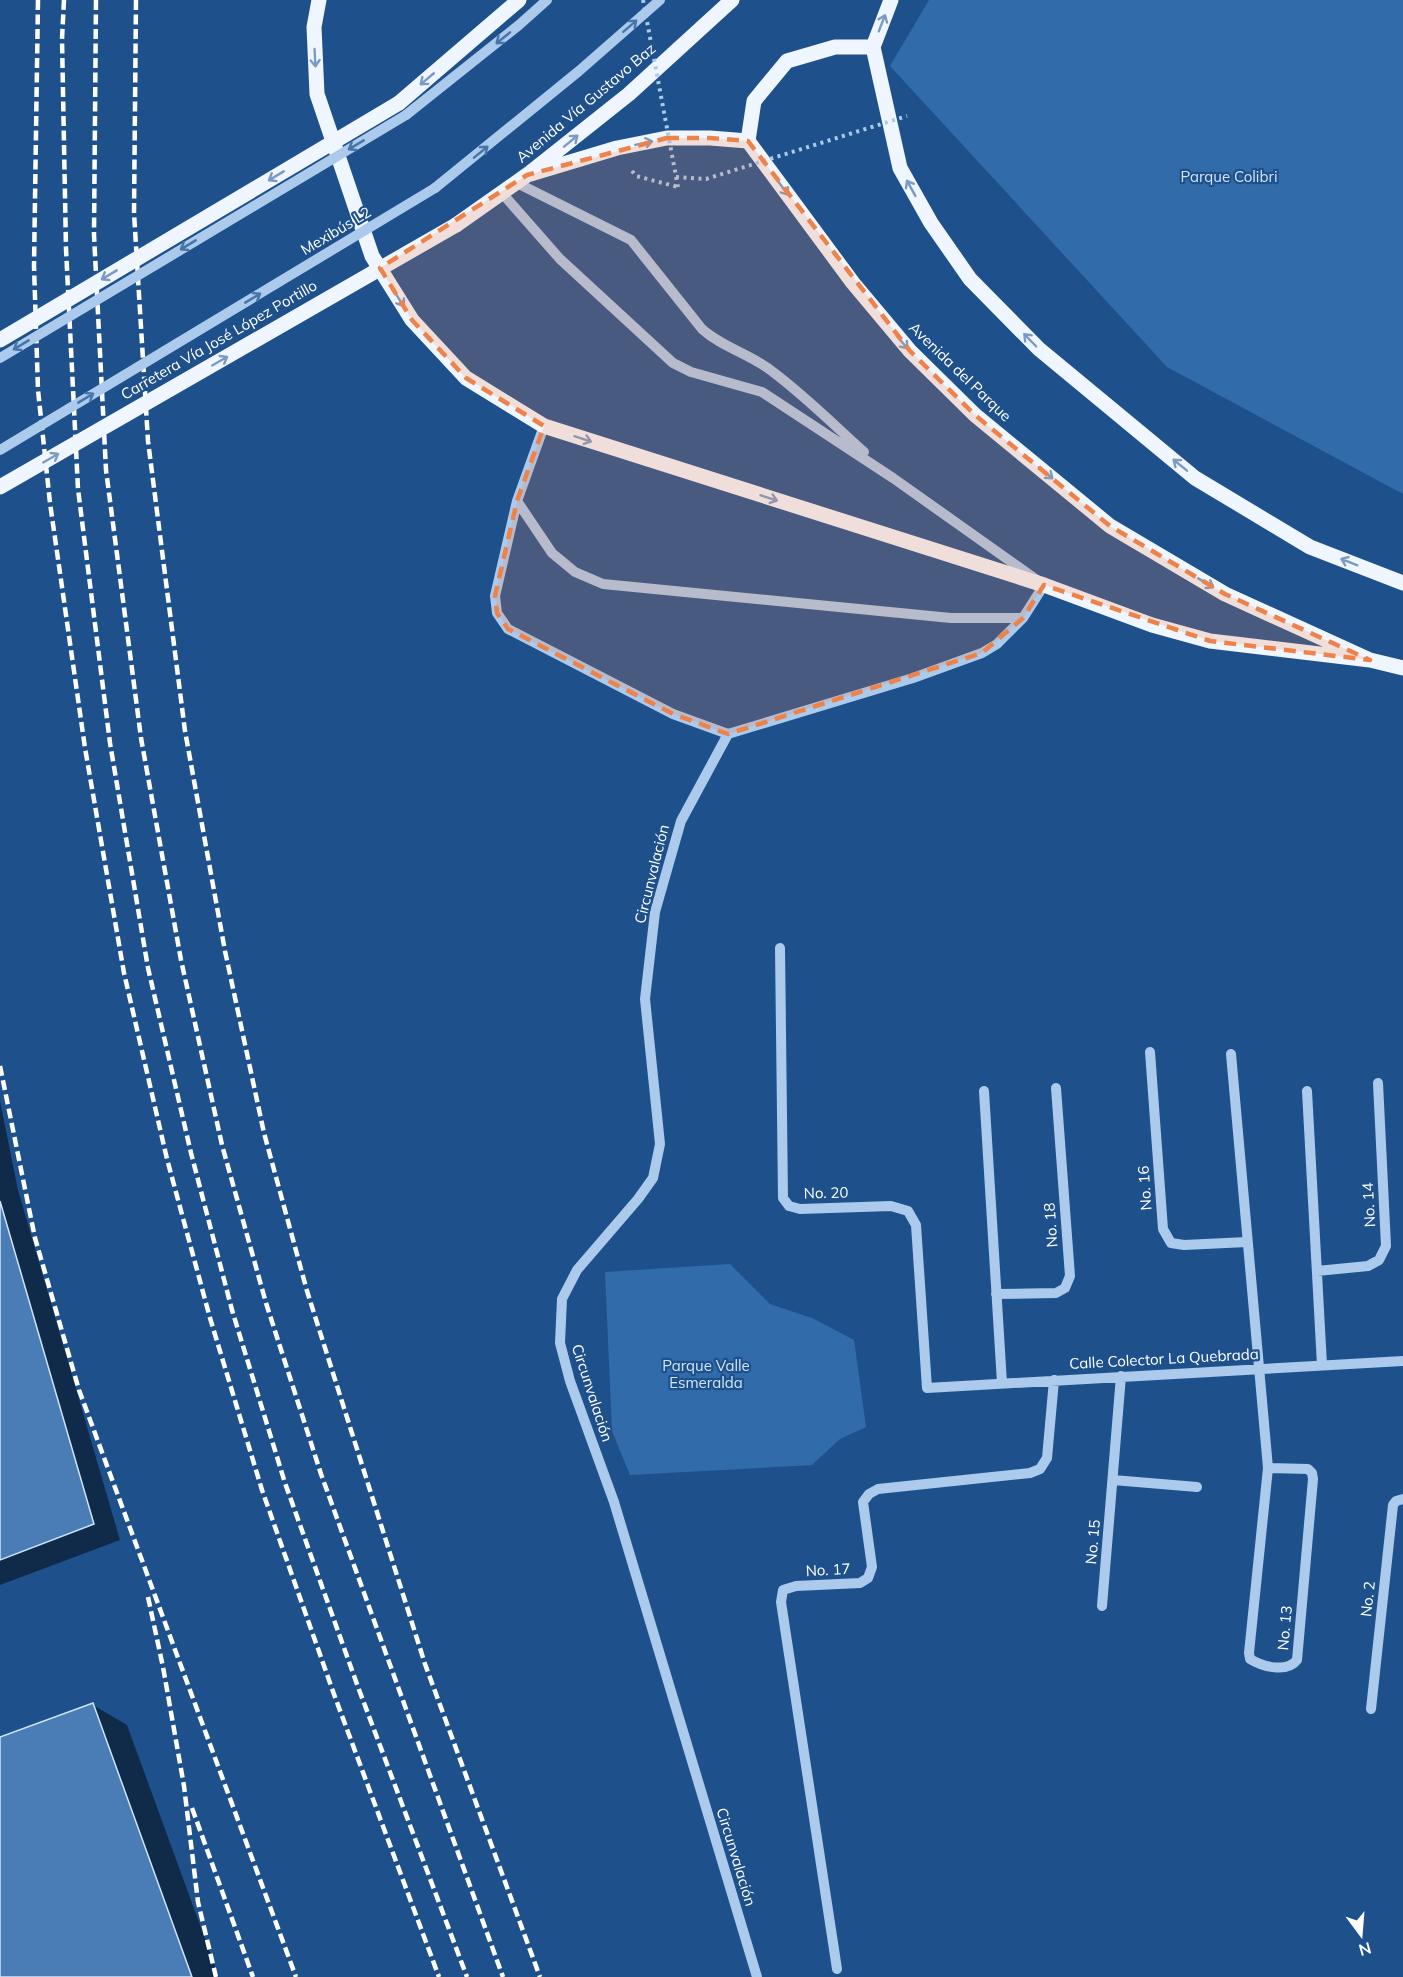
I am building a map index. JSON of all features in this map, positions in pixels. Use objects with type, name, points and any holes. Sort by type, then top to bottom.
[{"type":"main road","points":[[319,0],[314,27],[317,94],[372,256],[412,320],[466,378],[544,426],[1044,585],[1152,625],[1210,640],[1370,660]]},
{"type":"main road","points":[[0,340],[402,109],[519,0]]},
{"type":"main road","name":"Avenida Vía Gustavo Baz","points":[[456,225],[522,179],[629,94],[732,0]]},
{"type":"main road","points":[[891,0],[873,47],[900,168],[931,223],[970,279],[1039,349],[1195,478],[1310,547],[1403,583]]},
{"type":"main road","points":[[522,179],[617,148],[667,138],[748,141],[754,101],[787,61],[835,48],[873,47]]},
{"type":"main road","name":"Avenida del Parque","points":[[748,141],[853,284],[910,351],[975,415],[1110,526],[1225,594],[1370,660],[1403,668]]},
{"type":"main road","name":"Carretera Vía José López Portillo","points":[[0,487],[456,225]]},
{"type":"street","points":[[0,358],[402,109],[519,25],[548,0]]},
{"type":"street","name":"Mexibús L2","points":[[0,450],[435,188],[570,79],[660,0]]},
{"type":"street","points":[[522,179],[632,240],[702,329],[715,340],[754,359],[773,372],[893,478]]},
{"type":"street","points":[[502,193],[560,259],[673,363],[691,372],[762,392],[893,478],[1044,585],[1023,618],[997,644],[982,652],[913,678],[728,734],[673,714],[508,629],[497,613],[495,596],[517,501],[544,426]]},
{"type":"street","points":[[517,501],[552,553],[575,572],[603,584],[951,618],[1023,618]]},
{"type":"street","name":"Circunvalación","points":[[728,734],[681,821],[655,912],[645,999],[660,1144],[653,1178],[638,1199],[577,1270],[562,1299],[560,1343],[570,1381],[614,1502],[757,1977]]},
{"type":"street","name":"No. 20","points":[[780,948],[783,1198],[789,1206],[800,1209],[891,1206],[908,1212],[916,1225],[927,1388]]},
{"type":"street","name":"No. 16","points":[[1150,1052],[1163,1229],[1171,1243],[1184,1245],[1247,1242]]},
{"type":"street","points":[[1232,1054],[1258,1369]]},
{"type":"street","name":"No. 14","points":[[1317,1271],[1368,1266],[1379,1260],[1386,1246],[1378,1083]]},
{"type":"street","name":"No. 18","points":[[996,1294],[1056,1293],[1065,1288],[1070,1276],[1056,1088]]},
{"type":"street","points":[[1307,1091],[1322,1365]]},
{"type":"street","points":[[984,1092],[1002,1383]]},
{"type":"street","name":"Calle Colector La Quebrada","points":[[927,1388],[1403,1361]]},
{"type":"street","name":"No. 13","points":[[1258,1369],[1268,1468],[1249,1653],[1250,1659],[1257,1664],[1285,1668],[1293,1666],[1297,1660],[1313,1479],[1308,1469],[1268,1468]]},
{"type":"street","name":"No. 15","points":[[1102,1606],[1121,1376]]},
{"type":"street","name":"No. 17","points":[[837,1969],[781,1602],[783,1590],[796,1586],[860,1583],[868,1578],[872,1568],[863,1502],[869,1494],[878,1489],[1030,1473],[1040,1469],[1047,1458],[1054,1380]]},
{"type":"street","points":[[1113,1480],[1197,1487]]},
{"type":"street","name":"No. 2","points":[[1371,1708],[1393,1506],[1396,1501],[1403,1499]]},
{"type":"path","points":[[617,148],[636,176],[678,187],[643,0]]},
{"type":"path","points":[[676,177],[706,179],[907,116]]},
{"type":"highlighted area","points":[[667,138],[710,138],[748,141],[910,351],[975,415],[1110,526],[1225,594],[1370,660],[1210,641],[1044,585],[1023,618],[982,653],[728,734],[673,714],[508,629],[497,613],[495,596],[517,501],[544,426],[466,378],[412,320],[380,268],[527,175]]},
{"type":"green space","name":"Parque Colibri","points":[[929,0],[1403,0],[1403,494],[1167,367],[890,66]]},
{"type":"green space","name":"Parque Valle Esmeralda","points":[[730,1264],[770,1304],[812,1318],[854,1340],[866,1427],[840,1439],[812,1465],[630,1475],[612,1431],[605,1272]]},
{"type":"building","points":[[0,1201],[94,1524],[0,1560]]},
{"type":"building","points":[[93,1703],[192,1977],[0,1977],[0,1737]]},
{"type":"railway","points":[[38,0],[34,266],[38,390],[50,503],[85,748],[124,973],[167,1159],[210,1318],[262,1490],[335,1697],[439,1977]]},
{"type":"railway","points":[[64,0],[62,39],[66,249],[78,489],[110,743],[148,968],[191,1153],[232,1310],[285,1483],[358,1687],[467,1977]]},
{"type":"railway","points":[[96,0],[94,235],[106,470],[141,738],[181,960],[222,1145],[266,1303],[321,1474],[503,1977]]},
{"type":"railway","points":[[136,0],[134,213],[148,441],[185,731],[225,951],[264,1133],[307,1291],[425,1664],[540,1977]]},
{"type":"railway","points":[[0,1066],[35,1238],[79,1390],[296,1977]]},
{"type":"railway","points":[[148,1597],[184,1786],[198,1902],[216,1977]]},
{"type":"railway","points":[[192,1808],[253,1977]]}]
